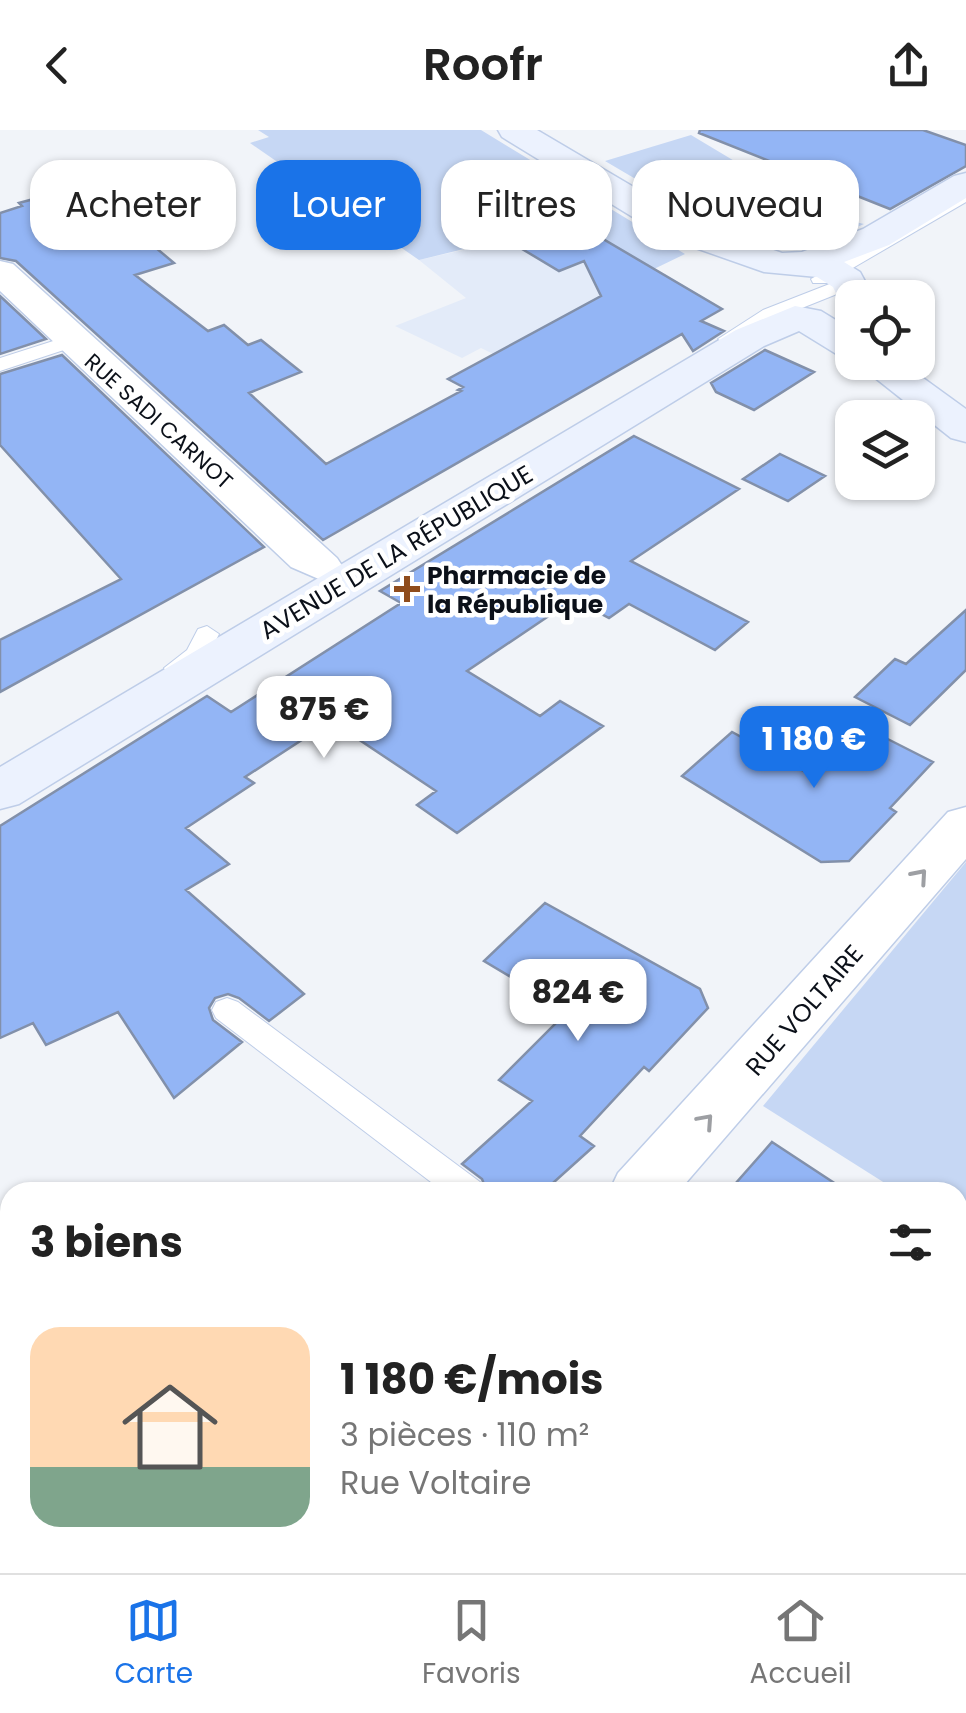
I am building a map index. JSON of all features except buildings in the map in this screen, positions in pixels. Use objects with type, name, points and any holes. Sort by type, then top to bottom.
[{"type":"main road","points":[[514,130],[632,201]]},
{"type":"main road","points":[[841,280],[876,236],[966,183]]},
{"type":"main road","points":[[846,280],[966,207]]},
{"type":"main road","points":[[698,250],[773,308],[835,339]]},
{"type":"main road","points":[[734,250],[835,287]]},
{"type":"main road","points":[[773,308],[754,270],[835,287]]},
{"type":"main road","points":[[773,308],[830,316],[835,287]]},
{"type":"main road","name":"AVENUE DE LA RÉPUBLIQUE","points":[[0,791],[316,585],[726,328],[773,308]]},
{"type":"main road","points":[[900,380],[966,428]]},
{"type":"main road","points":[[931,380],[966,404]]},
{"type":"main road","name":"AVENUE DE LA RÉPUBLIQUE","points":[[0,756],[207,634],[316,585]]},
{"type":"street","name":"RUE SADI CARNOT","points":[[0,272],[316,585]]},
{"type":"street","name":"RUE VOLTAIRE","points":[[649,1182],[966,825]]},
{"type":"lane","points":[[845,280],[966,194]]},
{"type":"lane","points":[[773,308],[835,287]]},
{"type":"lane","points":[[0,365],[72,342]]},
{"type":"lane","points":[[0,772],[197,655],[207,634]]},
{"type":"lane","points":[[228,1010],[455,1182]]},
{"type":"shaded area","points":[[258,130],[481,130],[530,160],[441,160],[441,250],[460,250],[419,260],[405,250],[421,250],[421,160],[275,160],[250,143],[269,137]]},
{"type":"shaded area","points":[[691,135],[733,160],[632,160],[632,177],[608,160]]},
{"type":"shaded area","points":[[612,210],[632,222],[632,250],[678,250],[685,254],[654,269],[612,244]]},
{"type":"shaded area","points":[[612,244],[722,309],[576,394],[481,348],[462,358],[395,326],[466,298],[419,260],[463,250],[612,250]]},
{"type":"shaded area","points":[[966,862],[966,1182],[883,1182],[763,1106]]},
{"type":"place","name":"Pharmacie de la République","points":[[407,589]]}]
